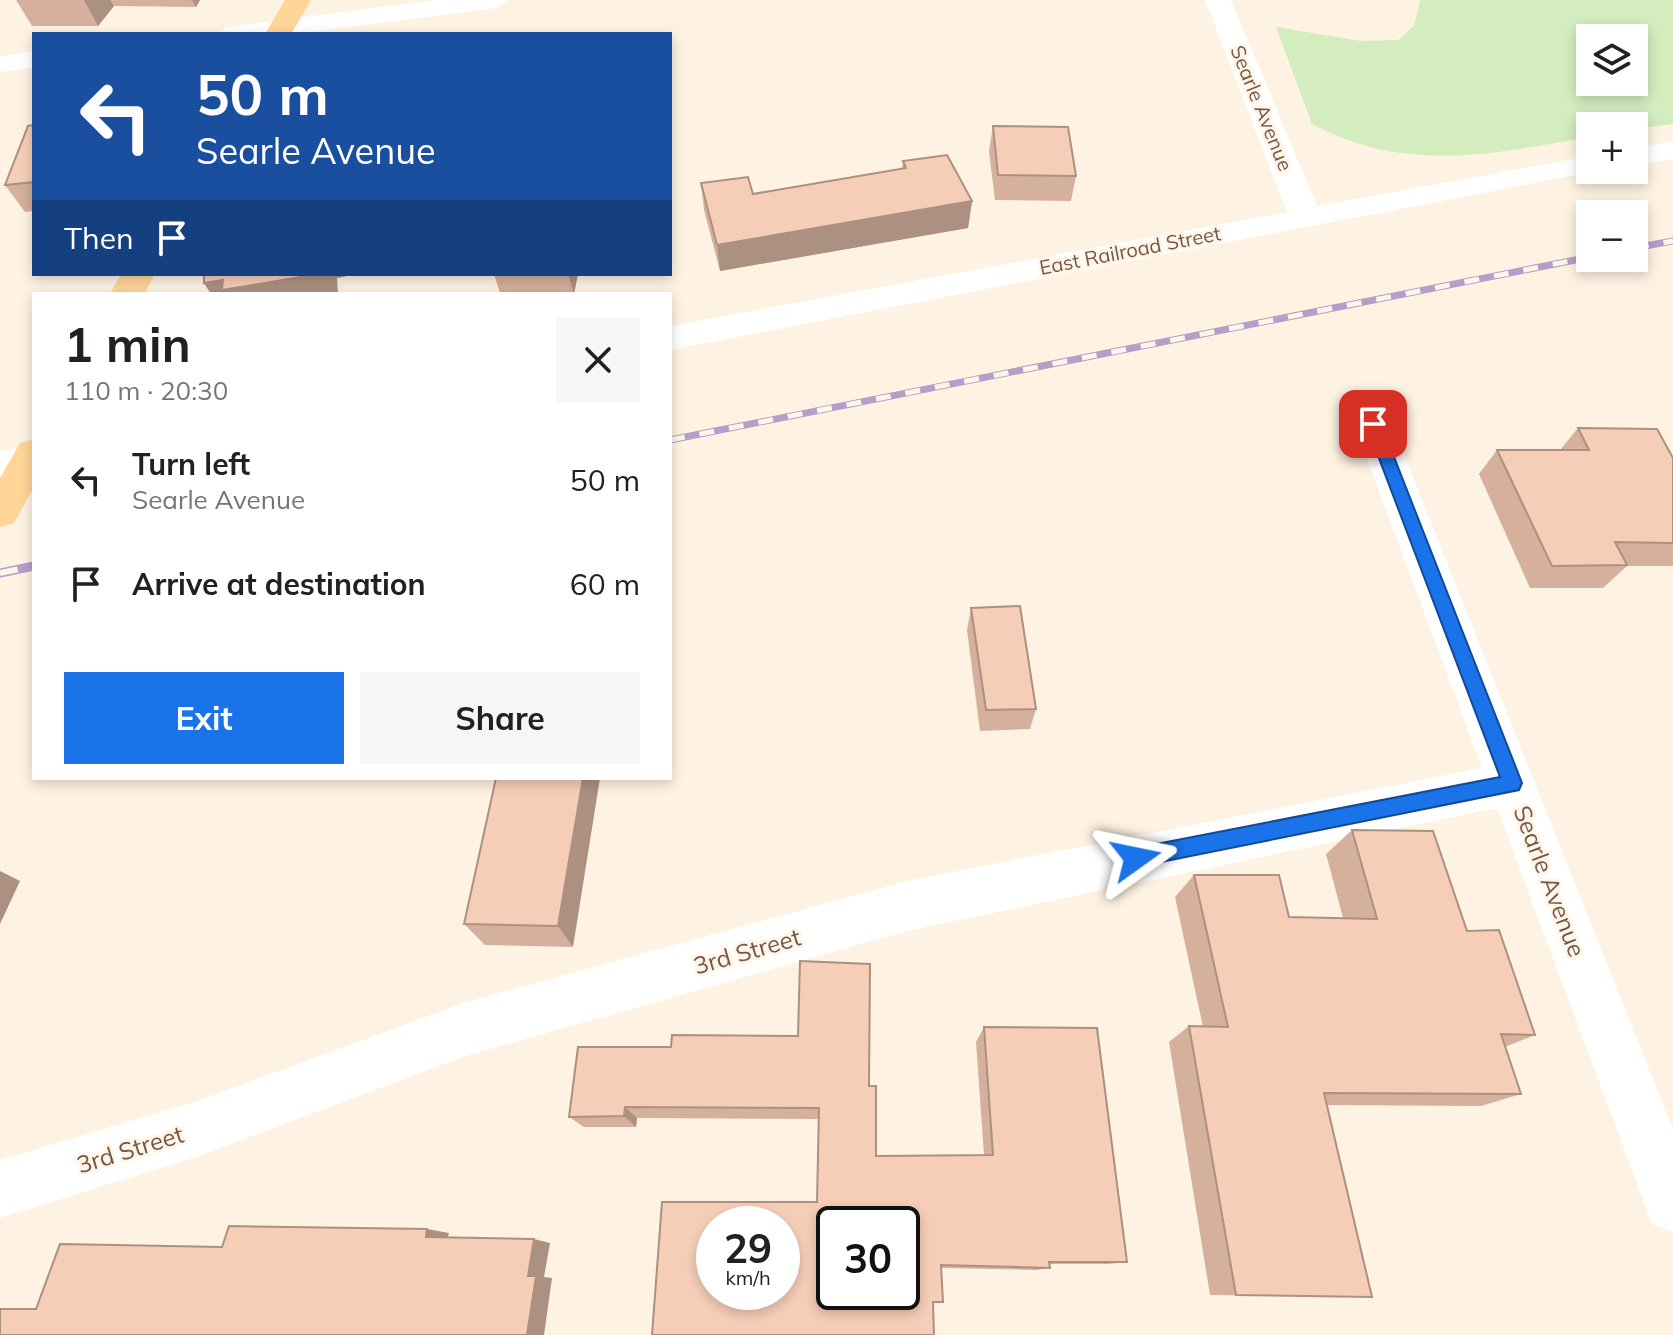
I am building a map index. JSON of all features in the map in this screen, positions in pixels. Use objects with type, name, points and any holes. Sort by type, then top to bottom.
[{"type":"main road","points":[[280,31],[298,0]]},
{"type":"main road","points":[[0,512],[24,459]]},
{"type":"street","points":[[280,31],[496,0]]},
{"type":"street","name":"Searle Avenue","points":[[1218,0],[1305,216]]},
{"type":"street","points":[[0,64],[32,59]]},
{"type":"street","points":[[1648,154],[1673,150]]},
{"type":"street","name":"East Railroad Street","points":[[672,338],[1305,216],[1576,168]]},
{"type":"street","name":"Searle Avenue","points":[[1373,424],[1673,1203]]},
{"type":"street","name":"3rd Street","points":[[0,1189],[197,1129],[466,1029],[907,906],[1512,783]]},
{"type":"green space","points":[[1420,0],[1673,0],[1673,124],[1648,127],[1648,112],[1576,112],[1576,139],[1483,154],[1449,156],[1381,150],[1347,140],[1312,124],[1276,27],[1361,41],[1398,40],[1414,26]]},
{"type":"building","points":[[32,125],[32,182],[5,185],[28,126]]},
{"type":"building","points":[[993,126],[1068,127],[1076,176],[998,175]]},
{"type":"building","points":[[947,155],[972,201],[717,245],[701,183],[748,177],[753,194],[906,168],[903,161]]},
{"type":"building","points":[[204,276],[307,276],[222,290],[223,280],[204,283]]},
{"type":"building","points":[[1578,428],[1657,429],[1673,458],[1673,543],[1615,542],[1627,565],[1552,566],[1497,450],[1589,450]]},
{"type":"building","points":[[1020,606],[1036,709],[986,710],[971,608]]},
{"type":"building","points":[[496,780],[583,780],[558,926],[464,924]]},
{"type":"building","points":[[1352,830],[1433,831],[1467,931],[1499,930],[1535,1035],[1501,1034],[1521,1094],[1324,1093],[1372,1297],[1236,1295],[1189,1026],[1228,1027],[1194,875],[1279,875],[1289,917],[1377,919]]},
{"type":"building","points":[[800,961],[870,964],[869,1086],[876,1086],[876,1156],[993,1155],[984,1027],[1097,1028],[1127,1262],[1049,1262],[1050,1268],[941,1265],[943,1302],[933,1302],[934,1335],[652,1335],[662,1202],[817,1202],[819,1108],[625,1107],[624,1116],[569,1117],[578,1047],[671,1047],[672,1035],[798,1036]]},
{"type":"building","points":[[229,1226],[427,1229],[426,1237],[534,1239],[528,1276],[536,1276],[527,1335],[0,1335],[0,1309],[36,1309],[60,1244],[222,1247]]},
{"type":"railway","points":[[1648,245],[1673,241]]},
{"type":"railway","points":[[672,440],[1576,260]]},
{"type":"railway","points":[[0,573],[32,566]]},
{"type":"route","points":[[1136,858],[1512,783],[1373,424]]}]
